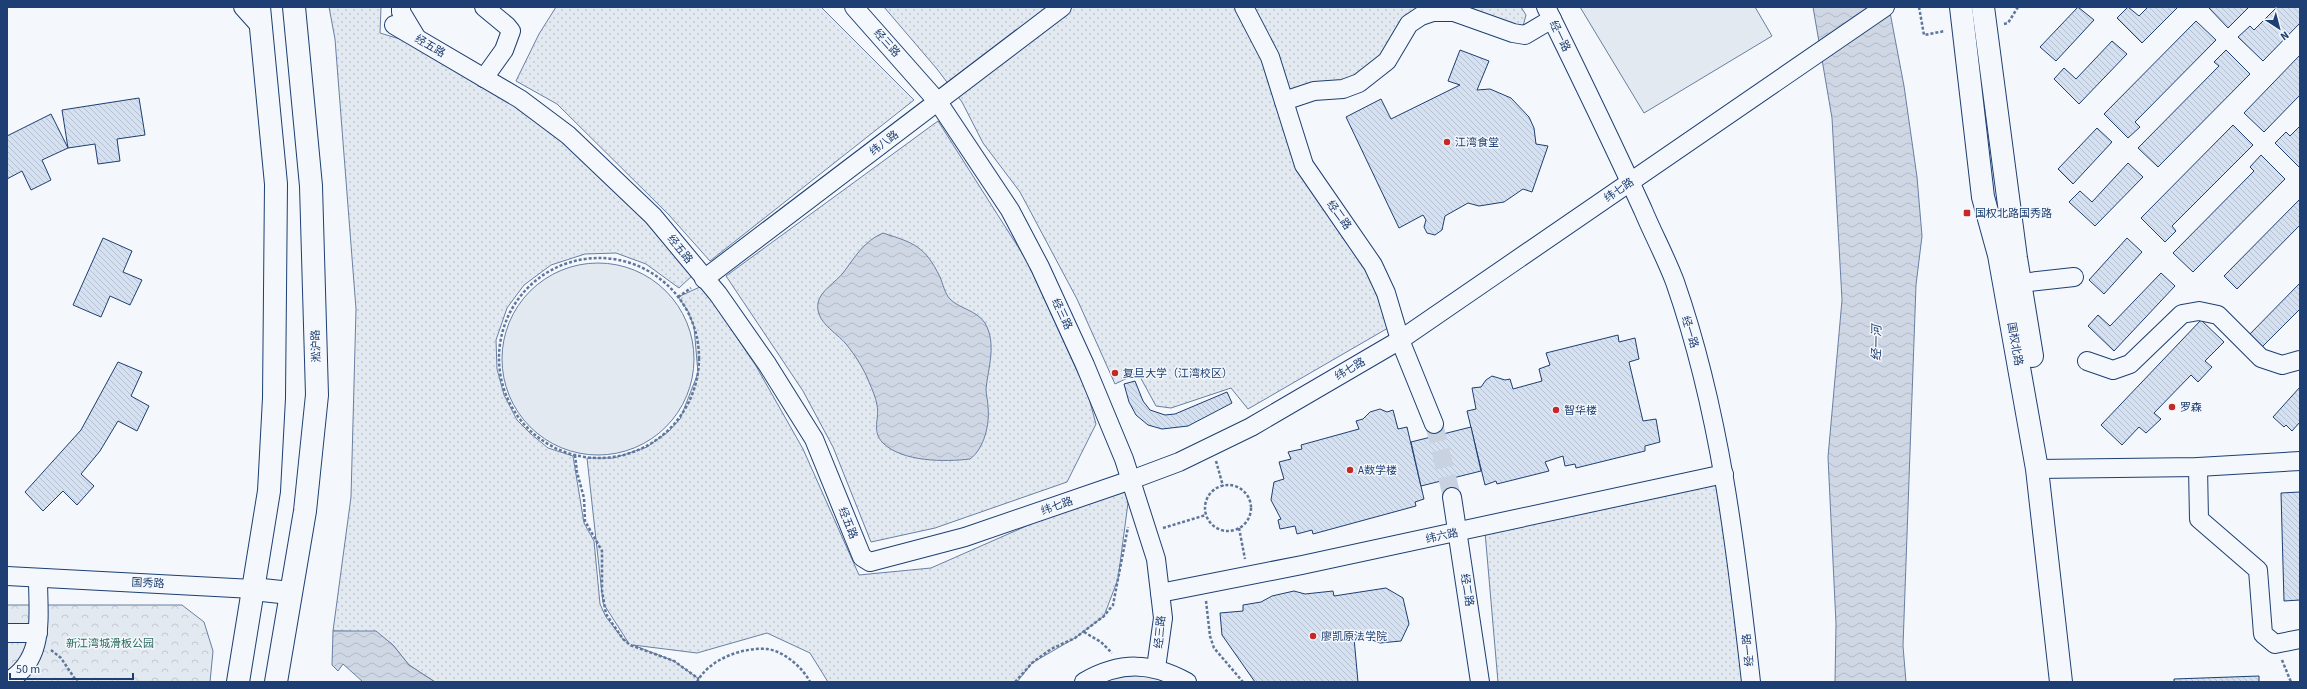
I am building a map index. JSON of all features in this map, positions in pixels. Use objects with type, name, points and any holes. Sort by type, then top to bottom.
[{"type":"main road","name":"淞沪路","points":[[276,682],[305,511],[317,395],[311,186],[294,7]]},
{"type":"main road","name":"国权北路","points":[[1961,7],[1983,197],[1999,255],[2044,469],[2061,682]]},
{"type":"main road","name":"国权北路","points":[[1983,7],[2044,469],[2074,682]]},
{"type":"main road","points":[[238,682],[269,491],[274,398],[276,184],[260,17]]},
{"type":"main road","name":"国秀路","points":[[253,589],[290,593]]},
{"type":"street","points":[[243,7],[260,17]]},
{"type":"street","points":[[401,7],[401,12],[418,39]]},
{"type":"street","points":[[484,7],[508,26],[511,31],[510,38],[504,50],[484,78]]},
{"type":"street","name":"经三路","points":[[854,7],[938,102],[1010,210],[1040,267],[1085,365],[1124,459],[1156,560],[1163,618],[1156,668]]},
{"type":"street","name":"纬八路","points":[[704,279],[1062,7]]},
{"type":"street","name":"经二路","points":[[1244,7],[1270,57],[1304,165],[1373,265],[1386,293],[1400,340],[1434,424]]},
{"type":"street","name":"纬七路","points":[[866,560],[881,560],[966,537],[1131,480],[1179,462],[1251,427],[1400,340],[1630,182],[1785,78],[1885,7]]},
{"type":"street","points":[[1284,101],[1314,91],[1343,89],[1358,83],[1387,61],[1409,24],[1421,16],[1433,12],[1454,12],[1513,33],[1526,35],[1549,13]]},
{"type":"street","name":"经一路","points":[[1549,13],[1630,182],[1674,282],[1703,375],[1724,474],[1740,579],[1751,682]]},
{"type":"street","name":"经五路","points":[[394,25],[520,99],[568,135],[653,216],[718,294],[767,364],[814,439],[857,546],[866,560]]},
{"type":"street","points":[[2020,284],[2074,277]]},
{"type":"street","points":[[2087,361],[2113,370],[2130,364],[2182,314],[2199,311],[2218,315],[2261,358],[2282,365],[2300,360]]},
{"type":"street","points":[[2044,469],[2198,467],[2300,461]]},
{"type":"street","points":[[2198,467],[2199,519],[2258,570],[2263,634],[2275,644],[2300,639]]},
{"type":"street","name":"纬六路","points":[[1160,593],[1456,533],[1724,474]]},
{"type":"street","name":"经二路","points":[[1452,497],[1456,533],[1480,682]]},
{"type":"street","name":"国秀路","points":[[7,576],[253,589]]},
{"type":"street","points":[[7,682],[22,672],[32,658],[37,636],[38,578]]},
{"type":"street","points":[[7,633],[37,636]]},
{"type":"street","points":[[1084,682],[1100,672],[1129,666],[1156,668],[1187,682]]},
{"type":"path","points":[[591,259],[626,261],[646,269],[665,283],[688,311],[694,327],[698,352],[698,373],[694,390],[680,419],[669,431],[647,447],[632,454],[614,458],[587,458],[575,455],[563,452],[547,444],[526,426],[511,406],[506,395],[499,370],[498,349],[502,331],[510,311],[520,298],[531,286],[555,268],[591,259]]},
{"type":"path","points":[[1211,446],[1223,486]]},
{"type":"path","points":[[575,455],[576,472],[584,498],[585,521],[602,551],[602,591],[606,614],[623,638],[630,644],[674,661],[698,681],[716,662],[729,655],[744,651],[768,649],[790,660],[807,676],[810,682]]},
{"type":"path","points":[[1223,486],[1242,490],[1250,503],[1249,518],[1239,528],[1226,531],[1215,528],[1208,520],[1206,514],[1206,500],[1214,490],[1223,486]]},
{"type":"path","points":[[1147,532],[1206,514]]},
{"type":"path","points":[[1015,682],[1032,663],[1051,649],[1083,632],[1104,616],[1113,605],[1129,519]]},
{"type":"path","points":[[1239,528],[1248,576]]},
{"type":"path","points":[[1204,585],[1210,636],[1214,648],[1244,682]]},
{"type":"path","points":[[1083,632],[1102,642],[1114,654],[1116,668]]},
{"type":"path","points":[[37,636],[61,658],[77,682]]},
{"type":"path","points":[[2275,644],[2291,682]]},
{"type":"green space","points":[[329,7],[381,7],[380,33],[403,40],[493,90],[566,141],[650,225],[695,273],[679,288],[646,264],[616,253],[585,254],[551,265],[524,285],[507,308],[496,340],[497,369],[504,395],[517,420],[548,448],[573,456],[584,523],[594,541],[600,604],[606,617],[623,639],[628,642],[603,603],[587,458],[614,458],[647,447],[669,431],[680,419],[698,373],[694,327],[688,311],[678,297],[702,286],[756,366],[803,449],[859,575],[931,568],[1131,480],[1118,579],[1104,616],[1075,638],[1032,663],[1017,682],[828,682],[810,653],[767,633],[697,653],[633,645],[674,661],[699,679],[697,682],[435,682],[409,665],[393,645],[376,632],[333,631],[351,497],[356,309],[335,39]]},
{"type":"green space","points":[[556,7],[821,7],[914,100],[710,261],[669,215],[557,104],[516,81],[539,34]]},
{"type":"green space","points":[[884,7],[1437,7],[1388,46],[1364,73],[1278,100],[1367,265],[1388,328],[1248,409],[1231,388],[1171,408],[1156,406],[1138,373],[1115,384],[1077,299],[1020,192],[983,143],[962,102],[937,69]]},
{"type":"green space","points":[[1461,7],[1521,7],[1526,15],[1522,30],[1474,9]]},
{"type":"green space","points":[[1580,7],[1755,7],[1772,36],[1644,113]]},
{"type":"green space","points":[[938,121],[1027,261],[1088,395],[1096,424],[1067,482],[935,528],[871,542],[833,447],[803,391],[726,276]]},
{"type":"green space","points":[[589,263],[607,263],[635,270],[652,279],[666,291],[678,305],[687,322],[694,350],[694,368],[687,396],[678,413],[666,427],[652,439],[635,448],[607,455],[589,455],[561,448],[544,439],[530,427],[518,413],[506,387],[502,368],[502,350],[509,322],[518,305],[530,291],[544,279],[570,267]]},
{"type":"green space","points":[[1718,479],[1745,682],[1498,682],[1485,532]]},
{"type":"green space","name":"新江湾城滑板公园","points":[[7,605],[182,605],[204,622],[213,651],[210,682],[7,682]]},
{"type":"shaded area","points":[[1116,668],[1187,682],[1084,682]]},
{"type":"water","name":"经一河","points":[[1813,7],[1889,7],[1904,86],[1917,177],[1922,236],[1916,285],[1903,646],[1906,682],[1835,682],[1836,624],[1828,457],[1842,300],[1832,118]]},
{"type":"water","points":[[883,233],[911,243],[924,252],[935,267],[948,297],[958,305],[977,315],[985,323],[989,331],[991,356],[986,389],[988,405],[987,428],[979,449],[970,459],[936,460],[912,457],[901,454],[883,443],[877,434],[878,410],[873,391],[865,372],[846,344],[827,326],[820,316],[818,303],[822,295],[843,273],[865,245],[876,236]]},
{"type":"water","points":[[333,631],[376,631],[393,645],[409,665],[435,682],[363,682],[343,664],[338,671],[332,665]]},
{"type":"building","points":[[2078,7],[2094,20],[2056,61],[2040,47]]},
{"type":"building","points":[[2128,7],[2139,16],[2148,7],[2178,7],[2142,43],[2117,18]]},
{"type":"building","points":[[2249,7],[2228,28],[2209,8]]},
{"type":"building","points":[[2277,7],[2300,7],[2300,23],[2263,61],[2238,37],[2250,26],[2254,30]]},
{"type":"building","points":[[2196,21],[2216,40],[2135,122],[2140,127],[2128,138],[2104,114]]},
{"type":"building","points":[[2112,41],[2127,54],[2079,104],[2054,79],[2064,68],[2076,79]]},
{"type":"building","name":"江湾食堂","points":[[1460,50],[1489,61],[1477,90],[1490,89],[1511,98],[1529,117],[1534,128],[1536,144],[1548,146],[1532,192],[1523,189],[1504,202],[1479,206],[1468,203],[1445,216],[1442,230],[1435,235],[1427,233],[1424,227],[1426,220],[1423,215],[1399,228],[1346,117],[1381,99],[1391,119],[1460,85],[1448,81]]},
{"type":"building","points":[[2226,50],[2250,74],[2158,167],[2138,148],[2219,66],[2214,62]]},
{"type":"building","points":[[2300,55],[2300,95],[2264,132],[2244,113]]},
{"type":"building","points":[[139,98],[145,135],[117,139],[120,161],[98,164],[95,144],[68,148],[62,110]]},
{"type":"building","points":[[51,114],[68,148],[42,160],[51,180],[31,190],[22,171],[7,179],[7,136]]},
{"type":"building","points":[[2233,125],[2253,145],[2172,226],[2176,231],[2165,242],[2141,218]]},
{"type":"building","points":[[2300,126],[2299,167],[2275,143],[2286,132],[2290,136]]},
{"type":"building","points":[[2097,128],[2112,142],[2073,184],[2058,169]]},
{"type":"building","points":[[2261,155],[2285,179],[2193,272],[2173,253],[2254,171],[2250,167]]},
{"type":"building","points":[[2128,163],[2143,177],[2095,226],[2069,202],[2080,191],[2092,202]]},
{"type":"building","points":[[2300,199],[2300,225],[2237,289],[2224,276]]},
{"type":"building","points":[[103,238],[132,251],[123,272],[142,280],[130,305],[110,296],[101,317],[73,305]]},
{"type":"building","points":[[2127,238],[2142,252],[2104,294],[2089,280]]},
{"type":"building","points":[[2161,273],[2175,286],[2114,351],[2088,326],[2098,315],[2110,326]]},
{"type":"building","points":[[2300,283],[2300,309],[2260,349],[2247,337]]},
{"type":"building","points":[[2201,320],[2224,342],[2205,361],[2212,367],[2198,382],[2191,375],[2154,413],[2161,419],[2146,433],[2139,427],[2122,445],[2101,425]]},
{"type":"building","name":"智华楼","points":[[1618,335],[1619,342],[1635,338],[1639,359],[1629,362],[1643,421],[1656,419],[1660,442],[1645,446],[1645,451],[1576,468],[1575,464],[1565,466],[1563,456],[1545,462],[1549,471],[1497,484],[1496,481],[1485,485],[1467,411],[1476,409],[1472,388],[1481,387],[1486,380],[1492,376],[1505,380],[1510,379],[1513,389],[1542,381],[1539,369],[1550,365],[1546,353]]},
{"type":"building","points":[[118,362],[142,372],[131,396],[149,406],[137,431],[118,421],[100,451],[81,474],[94,486],[77,505],[63,491],[43,511],[25,492],[81,430]]},
{"type":"building","points":[[1135,381],[1143,401],[1150,410],[1165,415],[1175,414],[1227,392],[1232,403],[1188,426],[1162,429],[1148,425],[1136,415],[1129,402],[1124,384]]},
{"type":"building","points":[[2300,387],[2300,422],[2292,431],[2286,425],[2284,427],[2273,417]]},
{"type":"building","name":"A数学楼","points":[[1380,409],[1387,412],[1393,410],[1398,429],[1407,427],[1424,499],[1415,502],[1416,506],[1313,534],[1312,530],[1297,534],[1295,526],[1280,529],[1278,520],[1281,519],[1271,500],[1274,482],[1284,479],[1279,462],[1291,459],[1288,452],[1302,449],[1301,445],[1359,429],[1356,421],[1363,419],[1370,412]]},
{"type":"building","points":[[1471,427],[1481,471],[1421,486],[1411,442]]},
{"type":"building","points":[[2300,492],[2300,600],[2284,601],[2281,493]]},
{"type":"building","name":"廖凯原法学院","points":[[1386,588],[1403,598],[1409,624],[1401,641],[1380,643],[1367,638],[1354,638],[1358,682],[1255,682],[1222,635],[1220,613],[1243,611],[1243,605],[1261,602],[1272,596],[1294,591],[1305,594],[1333,591],[1334,596]]},
{"type":"building","points":[[2259,676],[2259,682],[2174,682],[2174,679]]},
{"type":"tunnel","points":[[1434,424],[1452,497]]},
{"type":"place","name":"江湾食堂","points":[[1447,142]]},
{"type":"place","name":"国权北路国秀路","points":[[1967,213]]},
{"type":"place","name":"复旦大学（江湾校区）","points":[[1115,373]]},
{"type":"place","name":"罗森","points":[[2172,407]]},
{"type":"place","name":"智华楼","points":[[1556,410]]},
{"type":"place","name":"A数学楼","points":[[1350,470]]},
{"type":"place","name":"廖凯原法学院","points":[[1313,636]]}]
